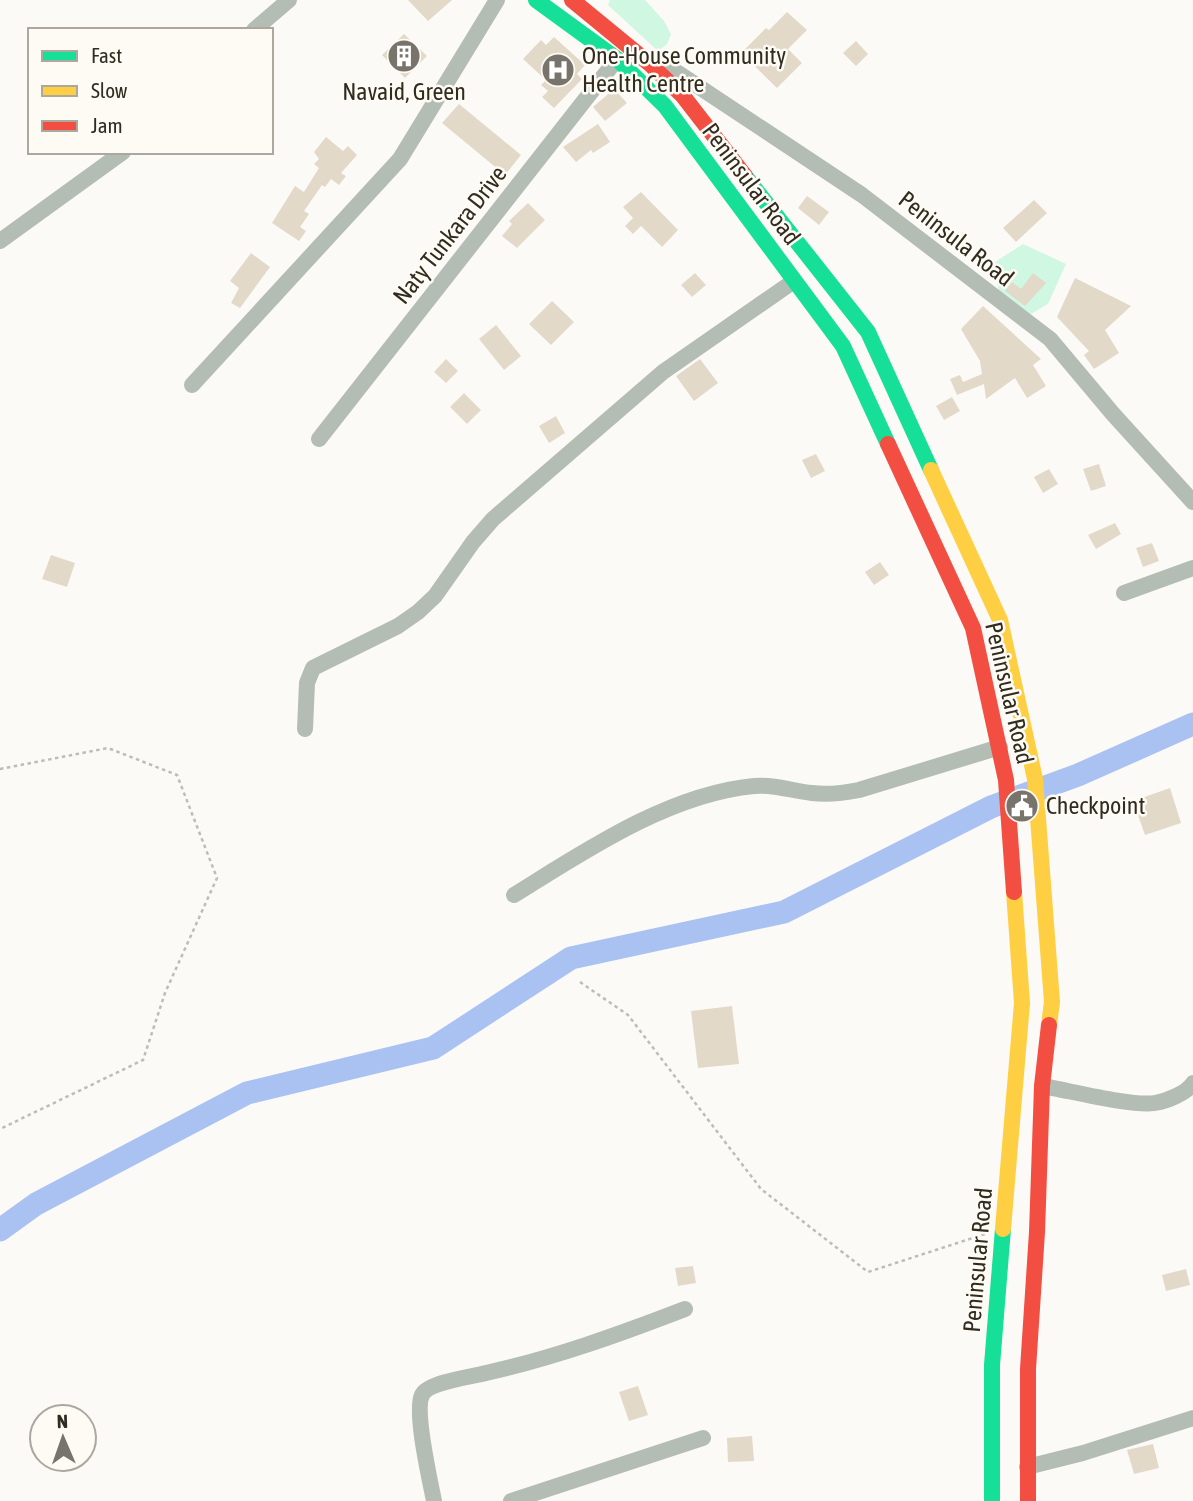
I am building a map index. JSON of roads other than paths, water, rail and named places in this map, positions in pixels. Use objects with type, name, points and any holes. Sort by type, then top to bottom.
[{"type":"main road","name":"Peninsular Road","points":[[536,0],[617,59],[665,106],[843,346],[974,628],[1006,780],[1022,1003],[992,1365],[992,1501]]},
{"type":"main road","name":"Peninsular Road","points":[[572,0],[650,64],[683,96],[868,331],[1000,620],[1035,779],[1052,1002],[1042,1086],[1037,1232],[1028,1369],[1028,1501]]},
{"type":"street","points":[[256,28],[289,0]]},
{"type":"street","points":[[192,385],[400,159],[498,0]]},
{"type":"street","points":[[587,0],[669,67]]},
{"type":"street","name":"Naty Tunkara Drive","points":[[319,439],[617,59]]},
{"type":"street","name":"Peninsula Road","points":[[650,64],[669,67],[862,195],[1050,340],[1113,414],[1192,497]]},
{"type":"street","points":[[0,242],[120,154]]},
{"type":"street","points":[[305,729],[307,683],[313,668],[398,626],[418,612],[435,596],[473,542],[493,519],[663,372],[794,281]]},
{"type":"street","points":[[1124,593],[1193,568]]},
{"type":"street","points":[[514,895],[602,840],[703,795],[725,789],[768,785],[810,793],[849,792],[1000,747]]},
{"type":"street","points":[[1042,1086],[1120,1100],[1154,1103],[1189,1089],[1193,1083]]},
{"type":"street","points":[[434,1501],[420,1419],[421,1396],[429,1386],[501,1370],[580,1347],[685,1309]]},
{"type":"street","points":[[1027,1466],[1083,1453],[1193,1418]]},
{"type":"street","points":[[512,1501],[703,1438]]},
{"type":"waterway","points":[[0,1230],[36,1204],[247,1093],[433,1048],[571,958],[784,912],[991,807],[1078,775],[1193,724]]},
{"type":"place","name":"Navaid, Green","points":[[404,56]]},
{"type":"place","name":"One-House Community Health Centre","points":[[558,70]]},
{"type":"place","name":"Checkpoint","points":[[1022,806]]}]
